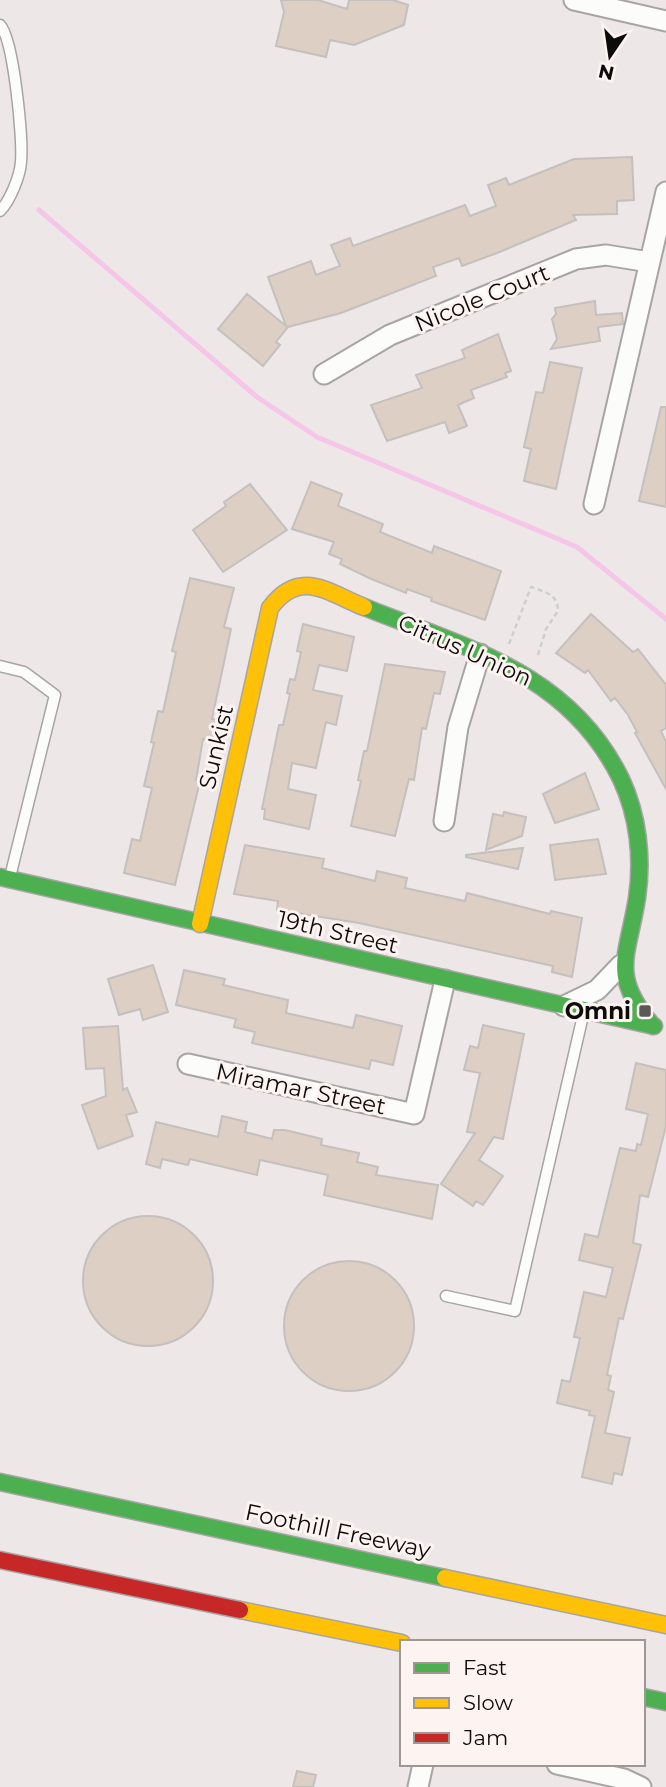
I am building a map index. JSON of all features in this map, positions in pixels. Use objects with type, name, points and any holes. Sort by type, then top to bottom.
[{"type":"main road","name":"Citrus Union","points":[[289,587],[300,584],[314,586],[512,667],[560,697],[600,738],[616,766],[635,822],[639,851],[636,904],[621,965]]},
{"type":"main road","name":"Sunkist","points":[[200,924],[270,608],[289,587]]},
{"type":"main road","name":"19th Street","points":[[5,878],[659,1027]]},
{"type":"main road","points":[[621,965],[629,996],[659,1027]]},
{"type":"main road","name":"Foothill Freeway","points":[[0,1482],[666,1625]]},
{"type":"main road","points":[[0,1560],[400,1643]]},
{"type":"main road","points":[[645,1697],[666,1702]]},
{"type":"street","points":[[574,0],[666,21]]},
{"type":"street","points":[[594,503],[666,192]]},
{"type":"street","name":"Nicole Court","points":[[324,374],[390,335],[576,260],[606,255],[649,262]]},
{"type":"street","points":[[444,821],[458,727],[480,654]]},
{"type":"street","points":[[564,1006],[597,990],[621,965]]},
{"type":"street","name":"Miramar Street","points":[[188,1064],[414,1114],[444,980]]},
{"type":"street","points":[[418,1787],[423,1766]]},
{"type":"street","points":[[566,1766],[624,1779],[641,1787]]},
{"type":"lane","points":[[0,25],[5,30],[13,63],[21,164],[6,205],[0,211]]},
{"type":"lane","points":[[0,666],[24,672],[55,695],[5,878]]},
{"type":"lane","points":[[446,1297],[515,1311],[585,1010]]},
{"type":"path","points":[[508,648],[531,587],[548,593],[556,600],[558,611],[546,629],[536,661]]},
{"type":"building","points":[[281,0],[318,0],[347,9],[349,0],[393,0],[408,5],[404,25],[354,45],[330,40],[326,57],[276,46],[284,12]]},
{"type":"building","points":[[632,157],[634,200],[617,201],[617,214],[573,215],[576,220],[497,253],[462,266],[459,258],[433,267],[436,276],[341,313],[288,327],[276,342],[280,345],[263,366],[218,329],[247,294],[286,326],[268,277],[311,261],[316,275],[340,266],[331,245],[350,238],[353,246],[465,205],[470,216],[496,206],[488,185],[506,178],[509,185],[574,159]]},
{"type":"building","points":[[595,301],[596,315],[622,313],[623,324],[598,327],[600,341],[551,349],[557,339],[552,319],[556,314],[555,308]]},
{"type":"building","points":[[498,334],[511,371],[505,373],[507,377],[471,390],[474,398],[458,405],[467,426],[449,433],[445,422],[387,441],[371,405],[422,388],[416,375],[465,358],[462,350]]},
{"type":"building","points":[[550,362],[582,368],[556,489],[524,481],[531,449],[524,447],[536,392],[543,393]]},
{"type":"building","points":[[661,407],[666,407],[666,507],[639,501]]},
{"type":"building","points":[[311,482],[342,494],[338,506],[383,524],[380,532],[432,553],[434,546],[501,571],[485,620],[431,601],[432,598],[407,589],[406,593],[369,578],[340,564],[342,559],[329,554],[334,542],[292,529]]},
{"type":"building","points":[[250,484],[287,530],[223,572],[193,530],[226,506],[224,502]]},
{"type":"building","points":[[190,578],[234,588],[224,627],[231,629],[212,719],[218,720],[213,741],[203,739],[196,780],[200,781],[175,885],[124,873],[132,839],[140,841],[152,788],[144,786],[154,743],[151,742],[158,711],[163,712],[176,652],[172,651]]},
{"type":"building","points":[[591,614],[633,652],[638,649],[666,685],[666,728],[661,731],[666,742],[666,789],[628,715],[615,698],[611,701],[588,670],[585,673],[556,653]]},
{"type":"building","points":[[303,624],[354,637],[347,671],[319,665],[313,690],[342,696],[336,725],[326,722],[316,768],[292,763],[288,789],[316,795],[309,829],[264,819],[265,809],[262,809],[279,725],[283,725],[290,694],[287,693],[290,679],[295,680],[301,652],[297,651]]},
{"type":"building","points":[[385,664],[445,672],[440,694],[434,693],[426,729],[422,728],[414,780],[409,779],[395,836],[351,826],[361,781],[358,780],[364,751],[367,751]]},
{"type":"building","points":[[585,773],[599,809],[555,823],[543,794]]},
{"type":"building","points":[[504,812],[526,817],[522,836],[486,850],[493,814],[503,816]]},
{"type":"building","points":[[598,839],[606,874],[555,880],[550,845]]},
{"type":"building","points":[[245,845],[324,859],[322,868],[375,881],[377,871],[407,878],[405,888],[465,901],[467,893],[550,914],[551,911],[582,918],[572,977],[552,972],[553,966],[359,923],[277,910],[278,901],[234,894]]},
{"type":"building","points":[[523,848],[518,869],[466,857],[466,855]]},
{"type":"building","points":[[153,965],[168,1012],[143,1020],[140,1009],[119,1015],[108,979]]},
{"type":"building","points":[[184,970],[225,979],[223,985],[288,1000],[286,1013],[353,1028],[356,1015],[402,1026],[393,1065],[371,1060],[369,1069],[252,1043],[255,1032],[234,1027],[236,1019],[176,1005]]},
{"type":"building","points":[[483,1025],[524,1034],[503,1139],[494,1137],[479,1160],[503,1176],[483,1205],[476,1201],[473,1206],[441,1184],[475,1133],[467,1132],[480,1073],[464,1070],[470,1046],[478,1048]]},
{"type":"building","points":[[118,1026],[123,1090],[127,1088],[137,1112],[126,1115],[133,1136],[98,1149],[82,1105],[106,1096],[104,1068],[86,1069],[83,1028]]},
{"type":"building","points":[[636,1063],[666,1070],[666,1126],[648,1197],[640,1195],[633,1243],[641,1245],[623,1319],[619,1318],[607,1375],[611,1376],[608,1390],[614,1392],[605,1433],[630,1438],[622,1475],[614,1473],[612,1484],[582,1477],[595,1416],[589,1415],[590,1411],[557,1403],[562,1380],[570,1382],[580,1338],[574,1337],[584,1292],[606,1297],[613,1268],[579,1260],[585,1234],[598,1237],[620,1148],[636,1151],[637,1144],[641,1145],[648,1114],[626,1109]]},
{"type":"building","points":[[222,1116],[247,1122],[245,1132],[272,1139],[274,1130],[285,1130],[322,1139],[321,1145],[359,1153],[357,1162],[378,1167],[376,1175],[438,1185],[432,1219],[324,1195],[328,1175],[260,1160],[257,1175],[190,1159],[188,1165],[162,1159],[160,1168],[146,1164],[156,1122],[218,1137]]},
{"type":"building","points":[[148,1216],[173,1221],[194,1235],[208,1256],[213,1281],[208,1306],[194,1327],[173,1341],[148,1346],[123,1341],[102,1327],[88,1306],[83,1281],[88,1256],[102,1235],[123,1221]]},
{"type":"building","points":[[349,1261],[374,1266],[395,1280],[409,1301],[414,1326],[409,1351],[395,1372],[374,1386],[349,1391],[324,1386],[303,1372],[289,1351],[284,1326],[289,1301],[303,1280],[324,1266]]},
{"type":"building","points":[[297,1771],[316,1775],[313,1787],[293,1787]]},
{"type":"waterway","points":[[39,210],[257,397],[317,437],[577,547],[666,619]]},
{"type":"traffic: fast","points":[[364,607],[440,636],[511,668],[544,688],[573,713],[599,743],[627,793],[638,837],[639,883],[625,965],[626,978],[639,1008],[653,1026]]},
{"type":"traffic: fast","points":[[0,877],[654,1026]]},
{"type":"traffic: fast","points":[[0,1482],[445,1578]]},
{"type":"traffic: fast","points":[[645,1697],[666,1702]]},
{"type":"traffic: slow","points":[[200,924],[270,608],[281,596],[303,586],[326,590],[364,607]]},
{"type":"traffic: slow","points":[[445,1578],[666,1625]]},
{"type":"traffic: slow","points":[[240,1610],[400,1643]]},
{"type":"traffic: jam","points":[[0,1560],[240,1610]]},
{"type":"place","name":"Omni","points":[[645,1011]]}]
